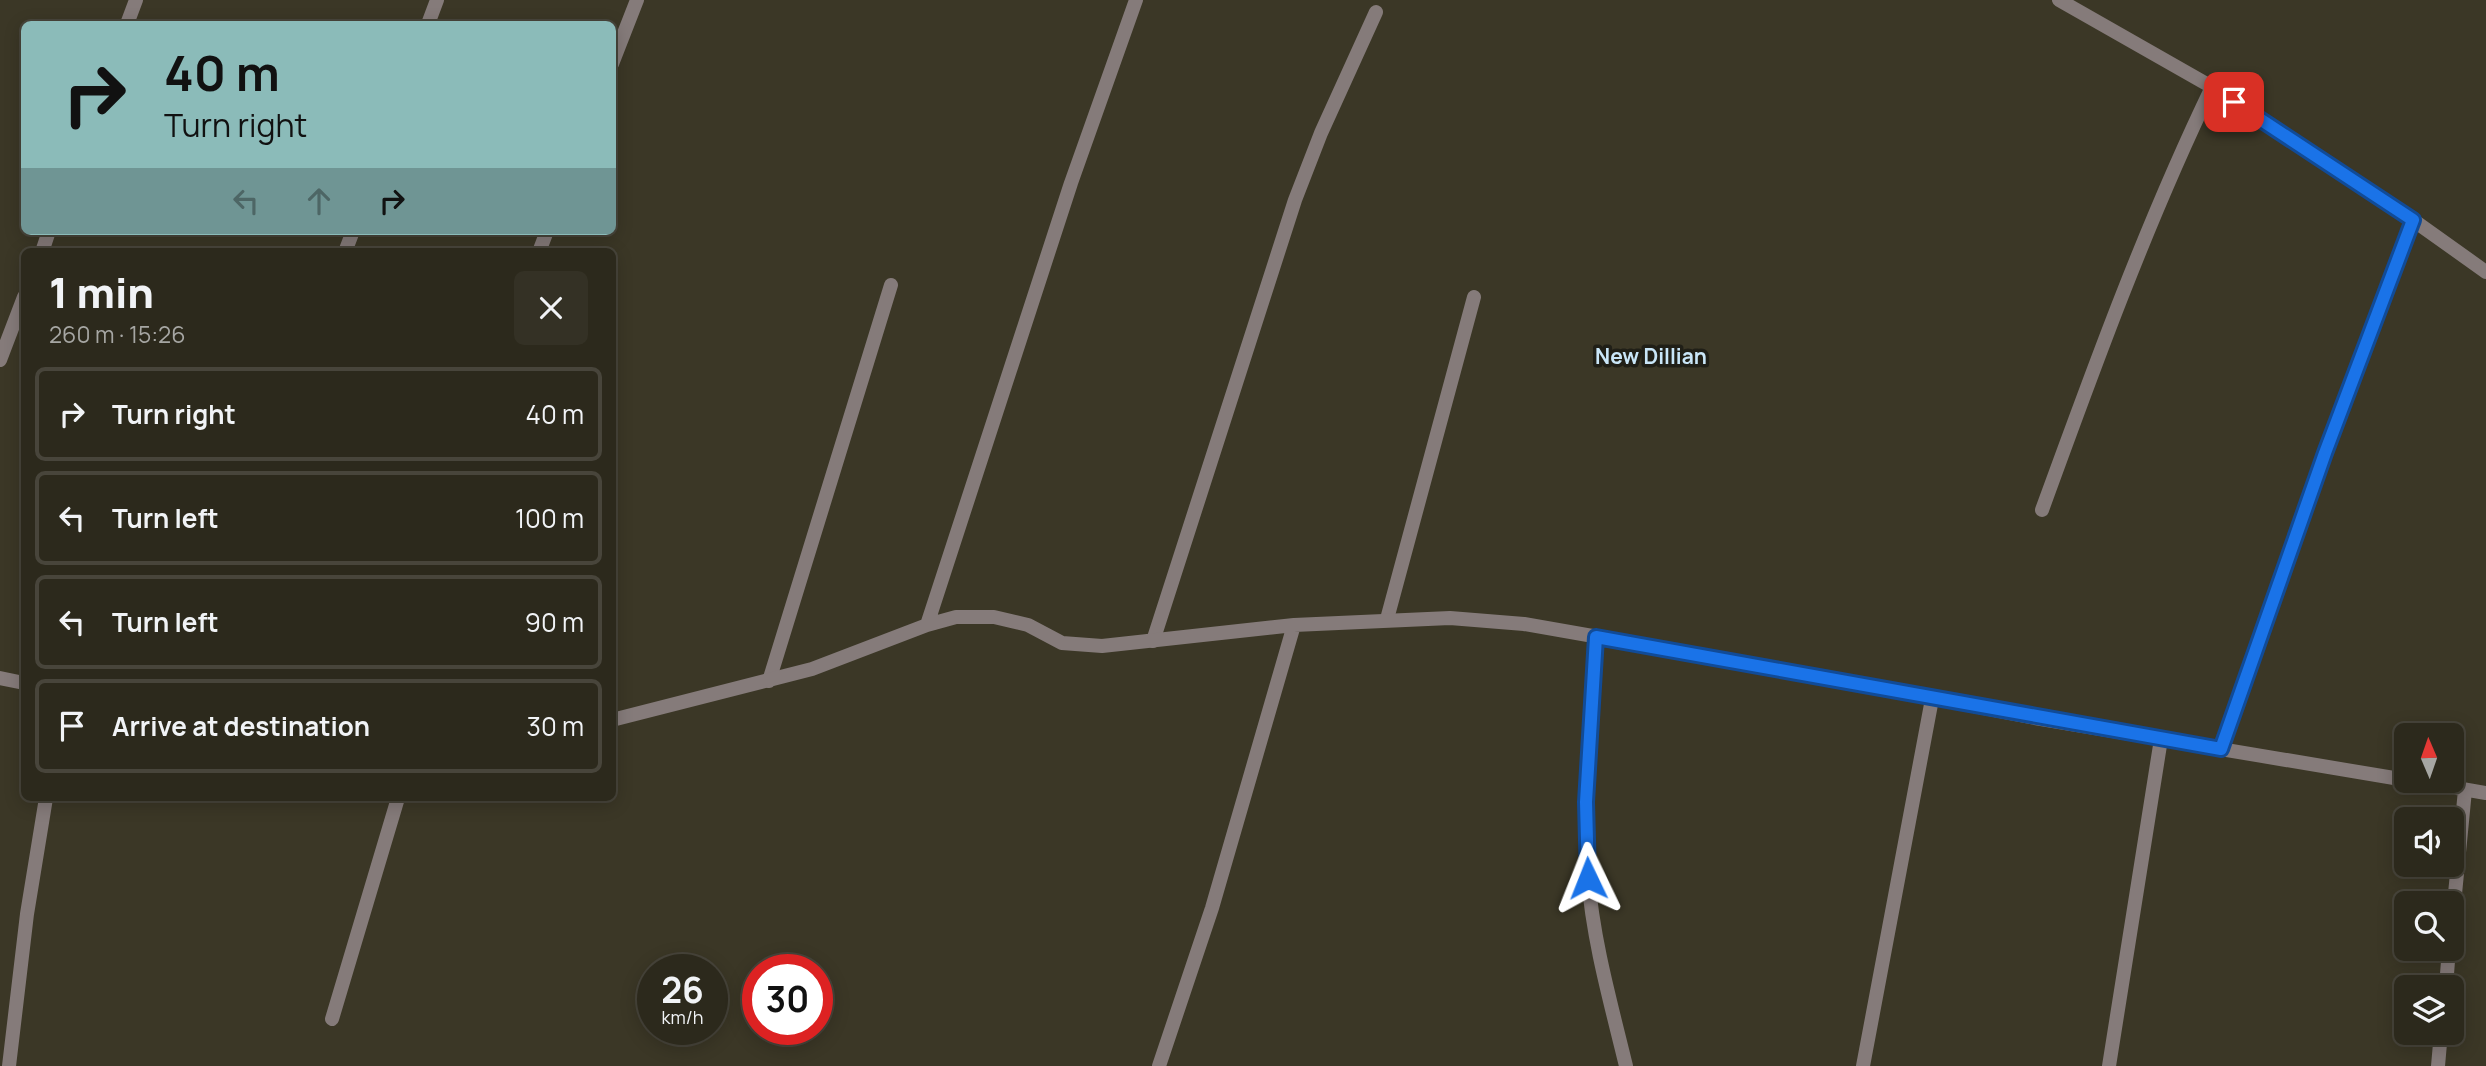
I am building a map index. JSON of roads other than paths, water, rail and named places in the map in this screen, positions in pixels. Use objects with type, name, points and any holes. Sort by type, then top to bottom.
[{"type":"street","points":[[128,21],[136,0]]},
{"type":"street","points":[[429,21],[437,0]]},
{"type":"street","points":[[616,54],[637,0]]},
{"type":"street","points":[[927,625],[1071,183],[1136,0]]},
{"type":"street","points":[[2059,0],[2212,87],[2413,220],[2486,272]]},
{"type":"street","points":[[1153,641],[1295,200],[1321,133],[1376,12]]},
{"type":"street","points":[[2042,510],[2154,213],[2212,87]]},
{"type":"street","points":[[2221,749],[2325,453],[2413,220]]},
{"type":"street","points":[[769,681],[891,285]]},
{"type":"street","points":[[1387,619],[1474,297]]},
{"type":"street","points":[[0,360],[21,305]]},
{"type":"street","points":[[616,719],[769,681],[848,657],[927,625],[956,617],[994,617],[1028,625],[1062,643],[1102,646],[1294,625],[1450,618],[1524,624],[1932,699],[2394,778]]},
{"type":"street","points":[[1159,1066],[1212,908],[1294,625]]},
{"type":"street","points":[[1596,637],[1586,802],[1588,878],[1598,946],[1626,1066]]},
{"type":"street","points":[[0,678],[21,682]]},
{"type":"street","points":[[1863,1066],[1932,699]]},
{"type":"street","points":[[2109,1066],[2161,739]]},
{"type":"street","points":[[2455,891],[2465,790],[2486,793]]},
{"type":"street","points":[[9,1066],[27,914],[46,801]]},
{"type":"street","points":[[331,1019],[397,801]]},
{"type":"street","points":[[2438,1066],[2440,1045]]},
{"type":"district","name":"New Dillian","points":[[1651,356]]}]
